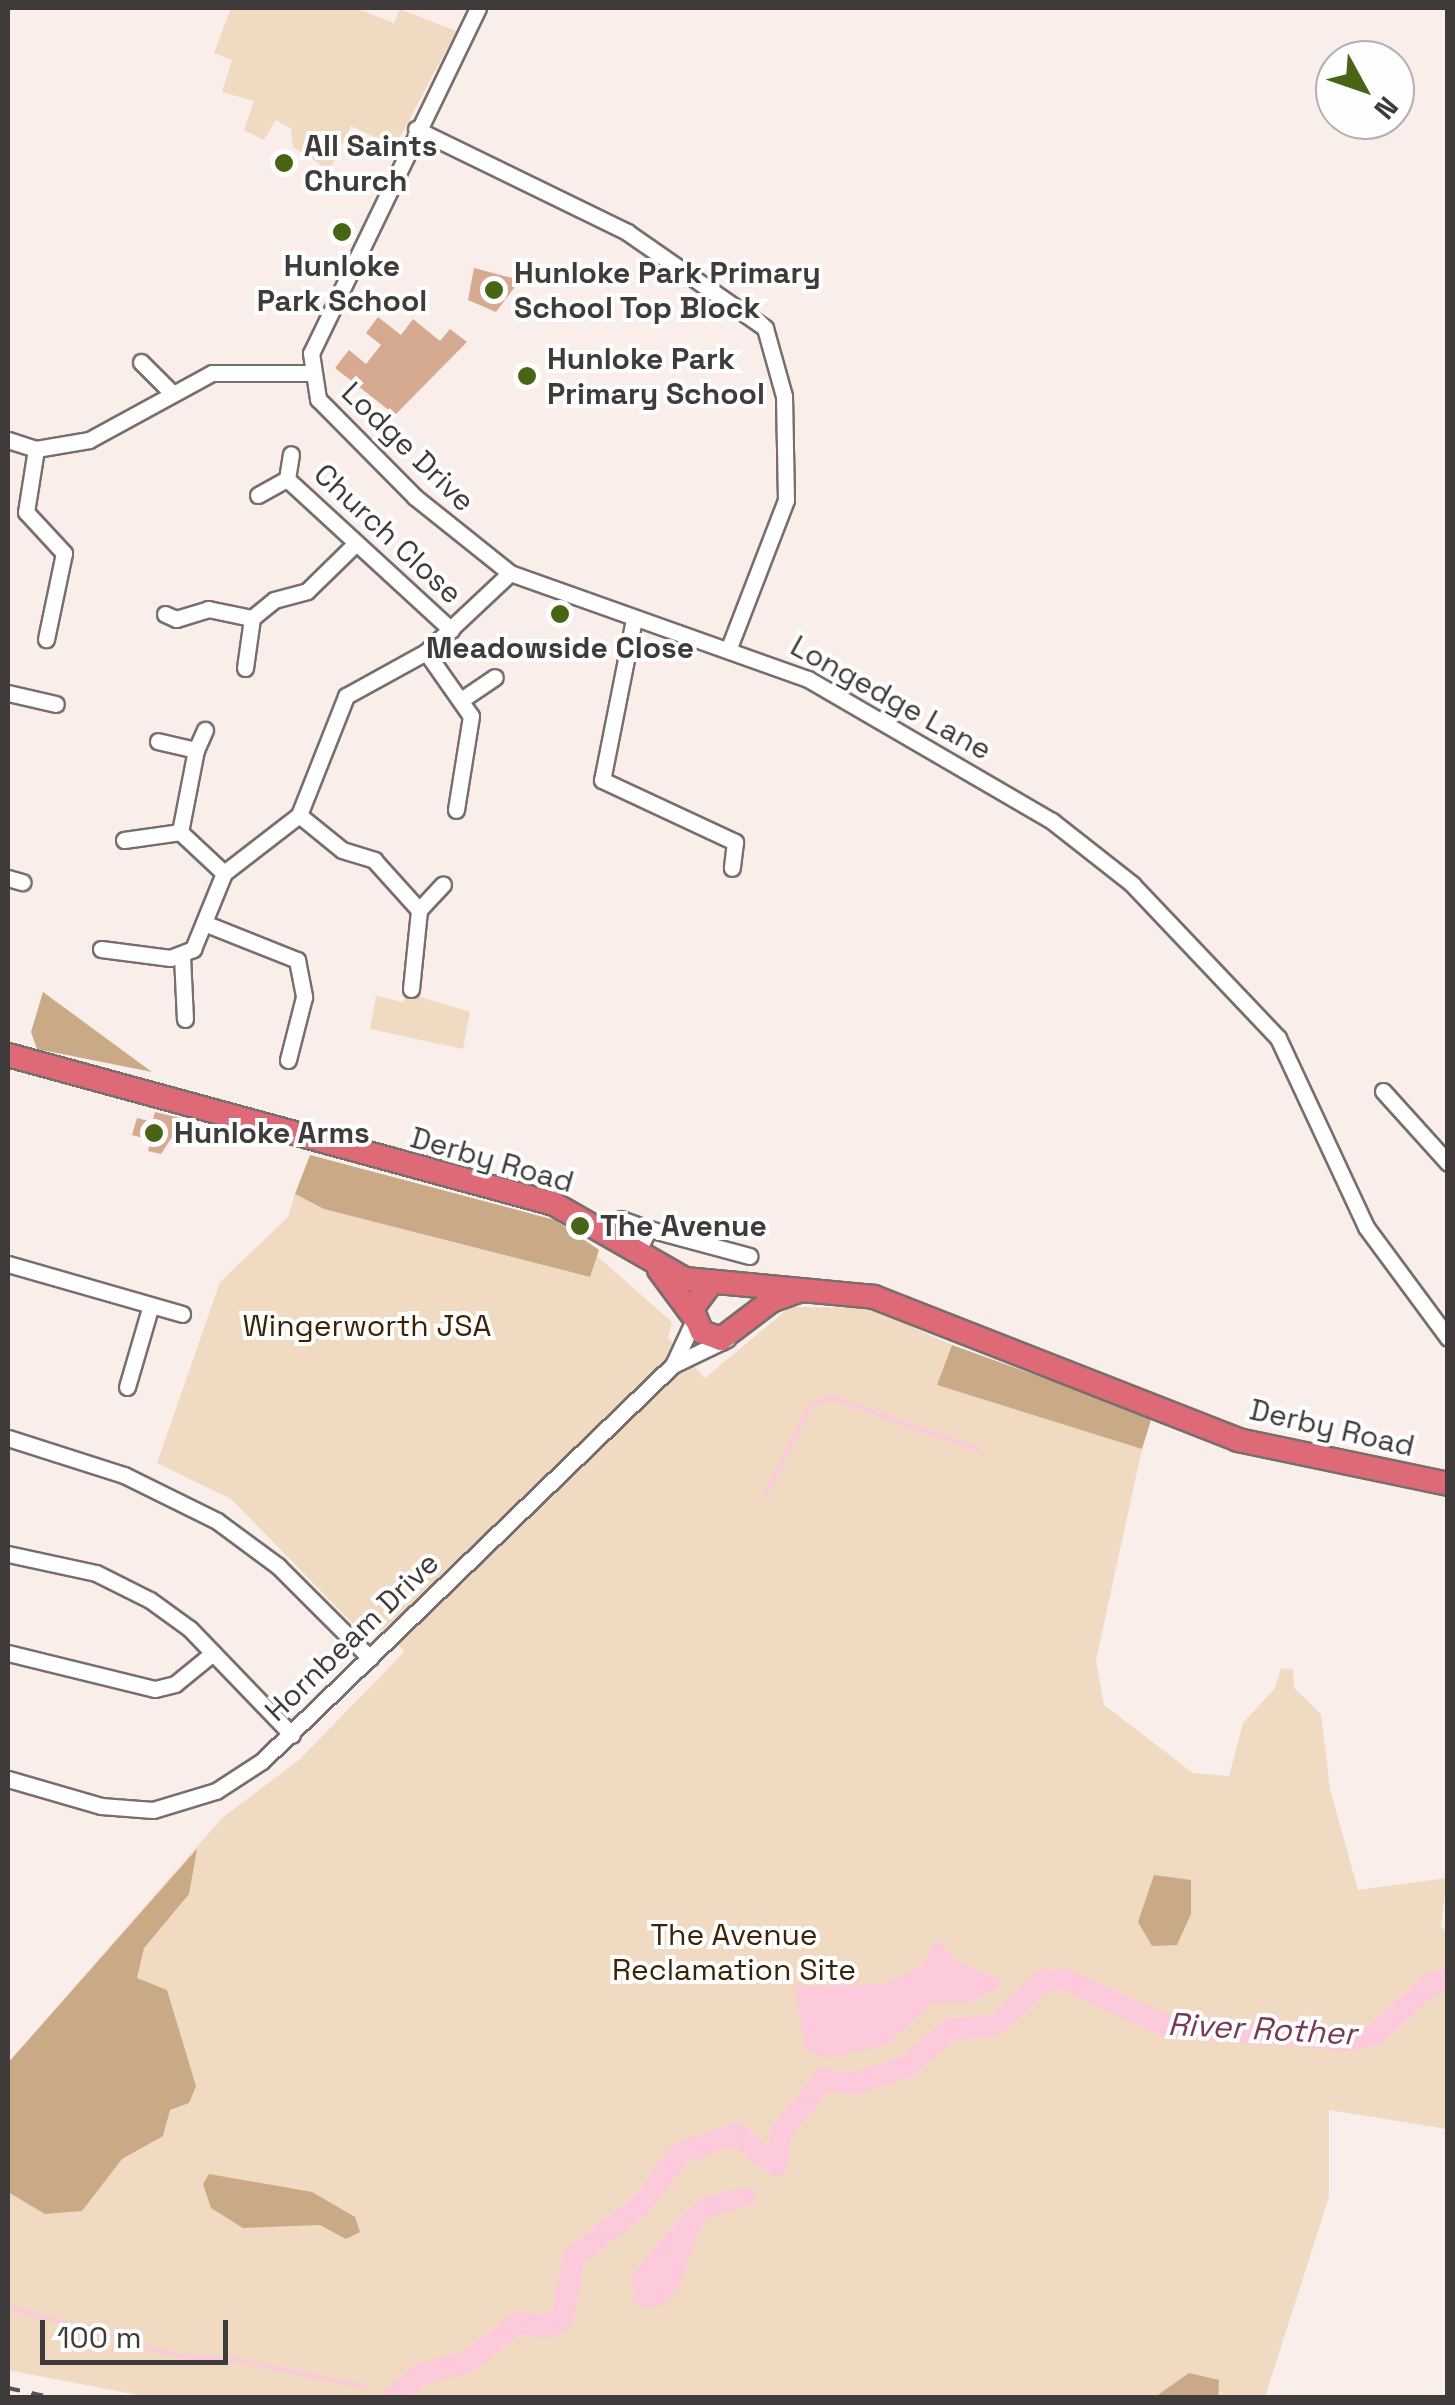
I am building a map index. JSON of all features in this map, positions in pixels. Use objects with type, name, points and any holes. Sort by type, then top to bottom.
[{"type":"highway","name":"Derby Road","points":[[8,1056],[554,1204],[659,1270],[694,1318]]},
{"type":"highway","name":"Derby Road","points":[[659,1270],[722,1282],[810,1287],[922,1311],[1271,1450],[1448,1484]]},
{"type":"highway","points":[[739,1330],[748,1296],[722,1282],[698,1292],[694,1318],[711,1337],[739,1330],[772,1301],[810,1287]]},
{"type":"street","points":[[478,8],[416,129],[627,232],[765,328],[784,396],[786,500],[728,648]]},
{"type":"street","name":"Lodge Drive","points":[[416,129],[322,325],[308,373],[318,399],[350,436],[510,573],[634,619],[728,648]]},
{"type":"street","points":[[142,362],[170,391]]},
{"type":"street","points":[[8,440],[36,449],[122,426],[170,391],[212,373],[308,373]]},
{"type":"street","points":[[36,449],[26,512],[64,552],[46,639]]},
{"type":"street","name":"Church Close","points":[[258,495],[287,478],[292,454]]},
{"type":"street","name":"Church Close","points":[[287,478],[354,545],[452,630]]},
{"type":"street","points":[[245,668],[252,618],[274,600],[307,591],[354,545]]},
{"type":"street","points":[[185,1019],[182,956],[210,925],[224,873],[299,815],[346,696],[426,652],[510,573]]},
{"type":"street","points":[[165,614],[176,620],[208,609],[252,618]]},
{"type":"street","points":[[634,619],[602,780],[735,842],[732,868]]},
{"type":"street","name":"Longedge Lane","points":[[728,648],[808,679],[954,761],[1052,821],[1132,884],[1278,1038],[1366,1228],[1448,1338]]},
{"type":"street","points":[[426,652],[464,698],[471,735],[456,810]]},
{"type":"street","points":[[464,698],[495,677]]},
{"type":"street","points":[[8,693],[56,704]]},
{"type":"street","points":[[180,832],[196,750],[205,730]]},
{"type":"street","points":[[158,741],[196,750]]},
{"type":"street","points":[[299,815],[342,850],[374,860],[419,910]]},
{"type":"street","points":[[180,832],[224,873]]},
{"type":"street","points":[[124,840],[180,832]]},
{"type":"street","points":[[412,989],[419,910],[443,884]]},
{"type":"street","points":[[210,925],[297,960],[304,997],[288,1060]]},
{"type":"street","points":[[101,949],[182,956]]},
{"type":"street","points":[[1383,1092],[1448,1163]]},
{"type":"street","points":[[621,1220],[750,1256]]},
{"type":"street","points":[[636,1254],[650,1229]]},
{"type":"street","points":[[8,1264],[182,1314]]},
{"type":"street","points":[[127,1388],[151,1304]]},
{"type":"street","name":"Hornbeam Drive","points":[[674,1365],[694,1318]]},
{"type":"street","name":"Hornbeam Drive","points":[[8,1780],[102,1806],[153,1810],[216,1791],[292,1735],[674,1365],[739,1330]]},
{"type":"street","points":[[8,1438],[138,1480],[217,1521],[278,1566],[370,1658]]},
{"type":"street","points":[[8,1554],[96,1573],[150,1600],[214,1653],[292,1735]]},
{"type":"street","points":[[8,1652],[155,1689],[214,1653]]},
{"type":"green space","points":[[231,8],[355,8],[394,23],[400,9],[456,31],[395,147],[351,126],[329,170],[293,147],[291,129],[276,120],[264,140],[244,130],[254,101],[222,92],[232,60],[214,53]]},
{"type":"green space","points":[[407,993],[470,1012],[463,1049],[370,1029],[376,996],[403,1002]]},
{"type":"green space","name":"The Avenue Reclamation Site","points":[[295,1194],[325,1209],[589,1277],[597,1256],[672,1322],[668,1338],[705,1378],[790,1307],[870,1308],[952,1345],[937,1385],[1142,1449],[1096,1660],[1104,1705],[1193,1773],[1229,1776],[1243,1723],[1275,1688],[1281,1668],[1293,1669],[1294,1688],[1321,1714],[1330,1789],[1358,1890],[1447,1878],[1441,1927],[1448,1933],[1447,2129],[1329,2110],[1329,2197],[1265,2397],[153,2398],[8,2370],[8,2063],[222,1818],[300,1759],[405,1651],[375,1626],[359,1630],[231,1499],[157,1463],[220,1282],[288,1217]]},
{"type":"shaded area","points":[[43,992],[152,1072],[37,1049],[31,1032]]},
{"type":"shaded area","points":[[310,1155],[555,1220],[599,1250],[590,1277],[324,1209],[295,1194]]},
{"type":"shaded area","points":[[952,1345],[1152,1417],[1142,1449],[937,1385]]},
{"type":"shaded area","points":[[197,1849],[189,1894],[144,1948],[137,1978],[167,1990],[196,2086],[189,2103],[170,2110],[163,2136],[122,2159],[82,2211],[45,2214],[8,2192],[8,2063]]},
{"type":"shaded area","points":[[1154,1875],[1191,1880],[1191,1914],[1177,1945],[1152,1946],[1138,1922]]},
{"type":"shaded area","points":[[937,1939],[959,1962],[1002,1980],[996,1989],[971,2002],[933,2003],[889,2044],[830,2058],[806,2050],[794,1986],[886,1984],[923,1964]]},
{"type":"shaded area","points":[[209,2174],[312,2192],[355,2217],[360,2232],[346,2239],[320,2225],[243,2228],[211,2208],[203,2184]]},
{"type":"shaded area","points":[[753,2186],[757,2202],[709,2218],[698,2232],[679,2288],[663,2305],[647,2309],[634,2300],[631,2275],[688,2209],[702,2197]]},
{"type":"shaded area","points":[[1189,2373],[1219,2380],[1218,2397],[1155,2397]]},
{"type":"building","name":"Hunloke Park Primary School Top Block","points":[[474,268],[520,280],[496,312],[468,300]]},
{"type":"building","name":"Hunloke Park Primary School","points":[[378,317],[401,335],[413,319],[440,341],[450,329],[467,342],[395,415],[335,368],[349,350],[366,364],[381,345],[366,333]]},
{"type":"building","name":"Hunloke Arms","points":[[155,1112],[184,1119],[161,1154],[148,1151],[151,1140],[132,1135],[137,1118],[152,1122]]},
{"type":"waterway","points":[[766,1493],[810,1406],[833,1398],[979,1450]]},
{"type":"waterway","name":"River Rother","points":[[393,2398],[419,2375],[468,2362],[519,2322],[546,2327],[562,2319],[574,2257],[641,2205],[680,2153],[736,2134],[776,2165],[781,2133],[823,2080],[854,2084],[908,2066],[950,2029],[988,2027],[1004,2018],[1043,1981],[1064,1979],[1166,2026],[1346,2040],[1374,2035],[1432,1983],[1448,1979]]},
{"type":"waterway","points":[[11,2308],[182,2357],[232,2359],[365,2387]]},
{"type":"railway","points":[[8,2388],[54,2398]]},
{"type":"place","name":"All Saints Church","points":[[284,163]]},
{"type":"place","name":"Hunloke Park School","points":[[342,232]]},
{"type":"place","name":"Hunloke Park Primary School Top Block","points":[[494,290]]},
{"type":"place","name":"Hunloke Park Primary School","points":[[527,376]]},
{"type":"place","name":"Meadowside Close","points":[[560,614]]},
{"type":"place","name":"Hunloke Arms","points":[[154,1133]]},
{"type":"place","name":"The Avenue","points":[[580,1226]]},
{"type":"park label","name":"Wingerworth JSA","points":[[367,1326]]}]
